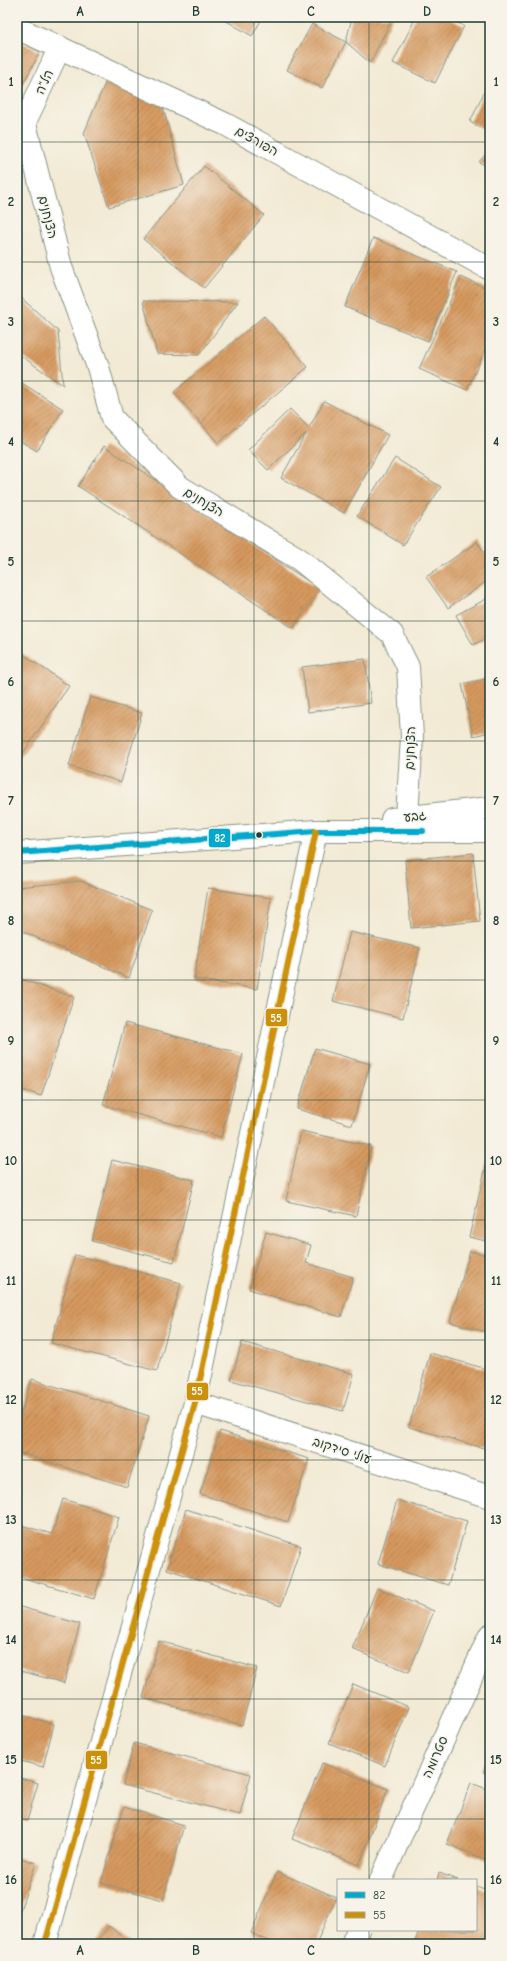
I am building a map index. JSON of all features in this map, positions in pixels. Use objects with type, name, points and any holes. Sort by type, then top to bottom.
[{"type":"street","name":"הפורצים","points":[[17,28],[225,124],[490,269]]},
{"type":"street","name":"הל\"ה","points":[[21,131],[60,47]]},
{"type":"street","name":"הצנחנים","points":[[21,131],[61,267],[98,367],[112,418],[180,487],[299,559],[392,634],[408,667],[412,738],[406,824]]},
{"type":"street","name":"גבע","points":[[17,853],[406,824],[490,808]]},
{"type":"street","name":"גבע","points":[[406,824],[490,831]]},
{"type":"street","points":[[45,1944],[195,1403],[316,831]]},
{"type":"street","name":"עולי סידקוב","points":[[195,1403],[490,1497]]},
{"type":"street","name":"סטרומה","points":[[381,1879],[490,1635]]},
{"type":"street","points":[[352,1944],[358,1931]]},
{"type":"building","points":[[220,17],[263,17],[252,36]]},
{"type":"building","points":[[352,17],[393,17],[370,63],[346,42]]},
{"type":"building","points":[[416,17],[445,17],[464,26],[435,83],[393,63]]},
{"type":"building","points":[[312,24],[346,42],[322,88],[287,70]]},
{"type":"building","points":[[17,40],[40,52],[17,95]]},
{"type":"building","points":[[490,80],[490,132],[470,122]]},
{"type":"building","points":[[106,81],[161,100],[184,185],[109,207],[84,133]]},
{"type":"building","points":[[490,149],[490,168],[479,162]]},
{"type":"building","points":[[204,166],[264,215],[204,288],[143,239]]},
{"type":"building","points":[[373,238],[457,272],[428,341],[345,307]]},
{"type":"building","points":[[461,277],[490,290],[490,339],[467,390],[419,369]]},
{"type":"building","points":[[17,294],[58,331],[63,385],[17,353]]},
{"type":"building","points":[[143,301],[238,302],[199,355],[157,354]]},
{"type":"building","points":[[264,316],[308,367],[218,443],[174,392]]},
{"type":"building","points":[[17,380],[63,409],[37,451],[17,439]]},
{"type":"building","points":[[324,401],[388,435],[344,513],[281,478],[306,433],[268,470],[248,450],[290,409],[309,428]]},
{"type":"building","points":[[104,446],[320,589],[293,628],[78,486]]},
{"type":"building","points":[[395,458],[441,487],[403,545],[357,516]]},
{"type":"building","points":[[477,542],[490,560],[490,579],[448,608],[426,577]]},
{"type":"building","points":[[490,597],[490,636],[473,645],[456,615]]},
{"type":"building","points":[[17,650],[69,686],[17,762]]},
{"type":"building","points":[[365,659],[371,703],[308,712],[302,667]]},
{"type":"building","points":[[490,678],[490,732],[473,736],[462,684]]},
{"type":"building","points":[[90,697],[142,713],[121,782],[69,766]]},
{"type":"building","points":[[473,853],[480,921],[411,928],[405,860]]},
{"type":"building","points":[[81,881],[152,910],[129,978],[17,929],[17,887]]},
{"type":"building","points":[[208,888],[271,898],[257,989],[194,979]]},
{"type":"building","points":[[350,932],[420,948],[403,1018],[333,1001]]},
{"type":"building","points":[[17,978],[74,997],[41,1096],[17,1088]]},
{"type":"building","points":[[125,1023],[243,1054],[221,1137],[103,1105]]},
{"type":"building","points":[[315,1048],[370,1064],[352,1125],[297,1109]]},
{"type":"building","points":[[301,1131],[371,1146],[356,1216],[286,1201]]},
{"type":"building","points":[[112,1160],[194,1180],[174,1262],[92,1241]]},
{"type":"building","points":[[487,1162],[490,1163],[490,1242],[469,1237]]},
{"type":"building","points":[[266,1232],[311,1245],[306,1263],[353,1277],[341,1317],[249,1289]]},
{"type":"building","points":[[470,1251],[490,1256],[490,1333],[450,1322]]},
{"type":"building","points":[[75,1255],[181,1283],[157,1371],[51,1343]]},
{"type":"building","points":[[242,1342],[354,1374],[343,1411],[231,1380]]},
{"type":"building","points":[[430,1353],[490,1370],[490,1439],[487,1449],[409,1427]]},
{"type":"building","points":[[32,1379],[149,1416],[127,1487],[17,1452],[17,1426]]},
{"type":"building","points":[[220,1431],[309,1459],[288,1522],[200,1494]]},
{"type":"building","points":[[63,1499],[119,1517],[94,1599],[17,1576],[17,1524],[52,1534]]},
{"type":"building","points":[[397,1500],[467,1521],[448,1585],[378,1564]]},
{"type":"building","points":[[186,1509],[301,1546],[281,1606],[167,1569]]},
{"type":"building","points":[[377,1588],[434,1611],[409,1672],[352,1649]]},
{"type":"building","points":[[17,1606],[80,1624],[64,1683],[17,1670]]},
{"type":"building","points":[[159,1641],[257,1668],[242,1725],[143,1698]]},
{"type":"building","points":[[353,1684],[409,1707],[385,1766],[329,1743]]},
{"type":"building","points":[[17,1714],[54,1724],[43,1767],[17,1760]]},
{"type":"building","points":[[134,1743],[251,1774],[240,1815],[123,1785]]},
{"type":"building","points":[[490,1752],[490,1774],[483,1772]]},
{"type":"building","points":[[322,1763],[388,1789],[359,1865],[292,1839]]},
{"type":"building","points":[[17,1777],[38,1783],[27,1821],[17,1819]]},
{"type":"building","points":[[471,1783],[490,1790],[490,1861],[447,1844]]},
{"type":"building","points":[[124,1807],[184,1825],[163,1900],[101,1883]]},
{"type":"building","points":[[17,1857],[36,1863],[17,1919]]},
{"type":"building","points":[[277,1872],[336,1897],[316,1944],[276,1944],[251,1933]]},
{"type":"building","points":[[439,1873],[455,1879],[437,1879]]},
{"type":"building","points":[[477,1886],[490,1891],[490,1944],[422,1944],[415,1942],[419,1931],[477,1931]]},
{"type":"building","points":[[109,1926],[131,1944],[94,1944]]},
{"type":"transit line","name":"82","points":[[17,853],[316,831],[423,831]]},
{"type":"transit line","name":"55","points":[[45,1944],[195,1403],[316,831]]}]
